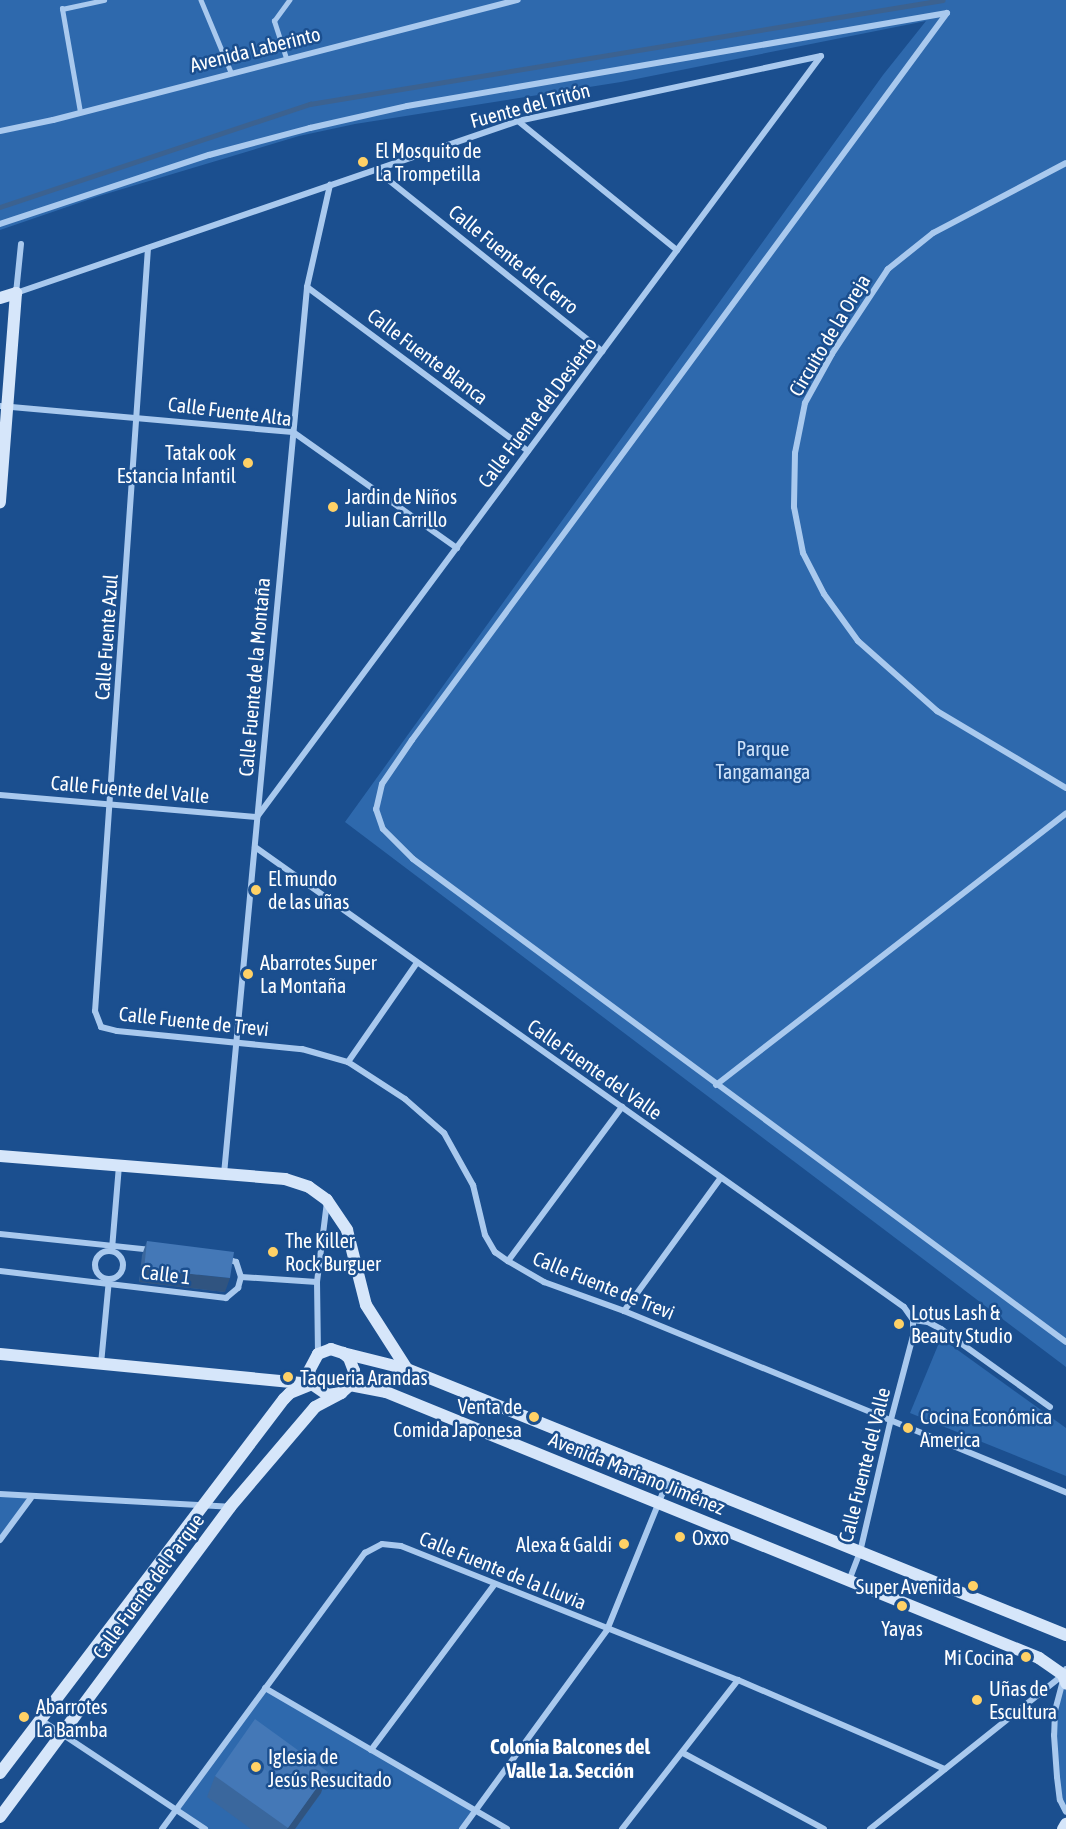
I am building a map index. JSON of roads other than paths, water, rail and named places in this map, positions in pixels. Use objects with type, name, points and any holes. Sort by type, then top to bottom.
[{"type":"street","name":"Avenida Laberinto","points":[[0,130],[80,112],[518,0]]},
{"type":"street","points":[[0,224],[209,155],[310,128],[407,106],[947,13],[412,740],[382,784],[376,809],[383,829],[414,860],[1066,1342]]},
{"type":"street","name":"Fuente del Tritón","points":[[16,293],[518,121],[821,56]]},
{"type":"street","name":"Calle Fuente del Desierto","points":[[257,817],[821,56]]},
{"type":"street","points":[[518,121],[677,250]]},
{"type":"street","name":"Circuito de la Oreja","points":[[1066,164],[933,233],[888,269],[832,354],[805,403],[795,453],[794,507],[803,552],[824,594],[858,641],[937,711],[1066,788]]},
{"type":"street","name":"Calle Fuente del Cerro","points":[[376,170],[603,351]]},
{"type":"street","name":"Calle Fuente de la Montaña","points":[[224,1174],[307,287],[330,185]]},
{"type":"street","points":[[0,502],[4,406],[21,244]]},
{"type":"street","name":"Calle Fuente Azul","points":[[101,1027],[95,1011],[148,248]]},
{"type":"street","name":"Calle Fuente Blanca","points":[[307,287],[528,451]]},
{"type":"street","points":[[0,298],[16,293]]},
{"type":"street","name":"Calle Fuente Alta","points":[[4,406],[293,432],[457,548]]},
{"type":"street","name":"Calle Fuente del Valle","points":[[0,795],[257,817]]},
{"type":"street","points":[[716,1085],[1066,814]]},
{"type":"street","name":"Calle Fuente del Valle","points":[[255,847],[720,1179],[904,1307],[913,1320],[913,1336],[860,1552],[849,1580]]},
{"type":"street","points":[[348,1062],[416,963]]},
{"type":"street","name":"Calle Fuente de Trevi","points":[[101,1027],[117,1031],[302,1049],[348,1062],[405,1099],[444,1132],[473,1185],[485,1235],[495,1252],[508,1261],[544,1282],[624,1311],[1066,1492]]},
{"type":"street","points":[[508,1261],[622,1107]]},
{"type":"street","points":[[0,1156],[285,1179],[309,1187],[327,1200],[347,1230],[366,1305],[407,1369]]},
{"type":"street","points":[[112,1249],[119,1166]]},
{"type":"street","points":[[624,1311],[720,1179]]},
{"type":"street","points":[[312,1384],[309,1371],[318,1354],[317,1282],[327,1200]]},
{"type":"street","points":[[0,1234],[112,1249],[159,1251]]},
{"type":"street","points":[[109,1282],[118,1277],[124,1264],[120,1256],[112,1249]]},
{"type":"street","points":[[109,1282],[97,1273],[95,1264],[99,1256],[112,1249]]},
{"type":"street","points":[[219,1258],[236,1262],[241,1277],[317,1282]]},
{"type":"street","name":"Calle 1","points":[[0,1271],[109,1282],[226,1298],[238,1288],[241,1277]]},
{"type":"street","points":[[101,1364],[109,1282]]},
{"type":"street","name":"Calle Fuente del Valle","points":[[913,1320],[928,1322],[941,1329],[1050,1407]]},
{"type":"street","name":"Avenida Mariano Jiménez","points":[[318,1354],[331,1349],[407,1369],[1066,1635]]},
{"type":"street","points":[[344,1353],[349,1358],[354,1371],[345,1389]]},
{"type":"street","name":"Avenida Mariano Jiménez","points":[[0,1354],[312,1384],[322,1393],[345,1389],[386,1392],[1039,1658],[1065,1676]]},
{"type":"street","points":[[255,1379],[277,1386],[281,1394],[278,1406]]},
{"type":"street","name":"Calle Fuente del Parque","points":[[0,1773],[278,1406],[290,1393],[312,1384]]},
{"type":"street","name":"Calle Fuente del Parque","points":[[0,1817],[230,1506],[315,1407],[345,1389]]},
{"type":"street","points":[[462,1829],[608,1630],[670,1476]]},
{"type":"street","points":[[0,1494],[31,1498],[201,1507],[230,1506]]},
{"type":"street","points":[[0,1540],[31,1498]]},
{"type":"street","name":"Calle Fuente de la Lluvia","points":[[162,1829],[364,1553],[382,1544],[401,1546],[494,1585],[738,1680],[945,1769]]},
{"type":"street","points":[[371,1750],[494,1585]]},
{"type":"street","points":[[870,1829],[1065,1676]]},
{"type":"street","points":[[1065,1676],[1055,1711],[1054,1756],[1060,1800],[1066,1812]]},
{"type":"street","points":[[622,1829],[738,1680]]},
{"type":"street","points":[[265,1688],[507,1829]]},
{"type":"street","points":[[41,1720],[205,1829]]},
{"type":"street","points":[[682,1753],[824,1829]]},
{"type":"street","points":[[1063,1829],[1066,1824]]},
{"type":"lane","points":[[80,112],[62,9],[104,0]]},
{"type":"lane","points":[[201,0],[231,72]]},
{"type":"lane","points":[[286,58],[274,21],[289,0]]},
{"type":"waterway","points":[[0,207],[310,104],[943,0]]},
{"type":"place","name":"El Mosquito de La Trompetilla","points":[[363,162]]},
{"type":"place","name":"Tatak ook Estancia Infantil","points":[[248,463]]},
{"type":"place","name":"Jardin de Niños Julian Carrillo","points":[[333,507]]},
{"type":"place","name":"El mundo de las uñas","points":[[256,890]]},
{"type":"place","name":"Abarrotes Super La Montaña","points":[[248,974]]},
{"type":"place","name":"The Killer Rock Burguer","points":[[273,1252]]},
{"type":"place","name":"Lotus Lash & Beauty Studio","points":[[899,1324]]},
{"type":"place","name":"Taqueria Arandas","points":[[288,1377]]},
{"type":"place","name":"Venta de Comida Japonesa","points":[[534,1417]]},
{"type":"place","name":"Cocina Económica America","points":[[908,1428]]},
{"type":"place","name":"Oxxo","points":[[680,1537]]},
{"type":"place","name":"Alexa & Galdi","points":[[624,1544]]},
{"type":"place","name":"Super Avenida","points":[[973,1586]]},
{"type":"place","name":"Yayas","points":[[902,1606]]},
{"type":"place","name":"Mi Cocina","points":[[1026,1657]]},
{"type":"place","name":"Uñas de Escultura","points":[[977,1700]]},
{"type":"place","name":"Abarrotes La Bamba","points":[[24,1717]]},
{"type":"place","name":"Iglesia de Jesús Resucitado","points":[[256,1767]]},
{"type":"district","name":"Colonia Balcones del Valle 1a. Sección","points":[[570,1758]]},
{"type":"park label","name":"Parque Tangamanga","points":[[763,760]]}]
